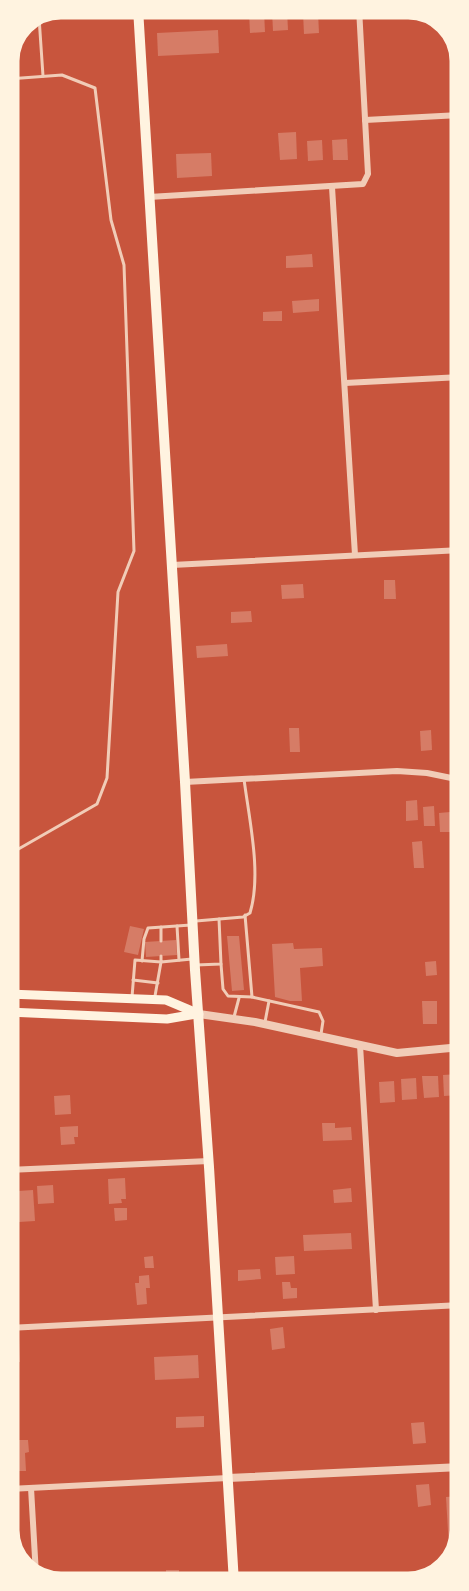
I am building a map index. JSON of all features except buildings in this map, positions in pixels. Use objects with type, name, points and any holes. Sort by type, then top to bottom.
[{"type":"main road","points":[[139,18],[194,962],[209,1161],[233,1573]]},
{"type":"main road","points":[[18,994],[166,1000],[199,1014]]},
{"type":"main road","points":[[18,1012],[167,1019],[199,1014]]},
{"type":"street","points":[[149,197],[363,184],[368,177],[360,18]]},
{"type":"street","points":[[365,120],[451,115]]},
{"type":"street","points":[[332,187],[355,555]]},
{"type":"street","points":[[345,383],[451,378]]},
{"type":"street","points":[[172,566],[451,550]]},
{"type":"street","points":[[185,782],[397,771],[427,773],[451,778]]},
{"type":"street","points":[[199,1014],[264,1024],[397,1053],[451,1048]]},
{"type":"street","points":[[360,1045],[376,1310]]},
{"type":"street","points":[[18,1170],[209,1161]]},
{"type":"street","points":[[18,1328],[451,1306]]},
{"type":"street","points":[[18,1489],[451,1467]]},
{"type":"street","points":[[31,1488],[35,1564]]},
{"type":"lane","points":[[39,24],[42,76]]},
{"type":"lane","points":[[18,78],[62,75],[95,88],[111,220],[124,265],[134,551],[118,592],[107,778],[98,804],[18,849]]},
{"type":"lane","points":[[142,961],[144,939],[148,928],[177,926],[250,913],[255,877],[244,779]]},
{"type":"lane","points":[[245,915],[252,997]]},
{"type":"lane","points":[[219,919],[223,989],[228,996],[252,997],[319,1012],[323,1020],[321,1036]]},
{"type":"lane","points":[[177,926],[179,960]]},
{"type":"lane","points":[[161,927],[161,941]]},
{"type":"lane","points":[[155,1000],[161,956]]},
{"type":"lane","points":[[132,999],[135,960],[161,962],[179,960],[221,964]]},
{"type":"lane","points":[[133,980],[158,983]]},
{"type":"lane","points":[[234,1019],[239,998]]},
{"type":"lane","points":[[264,1024],[269,1001]]}]
